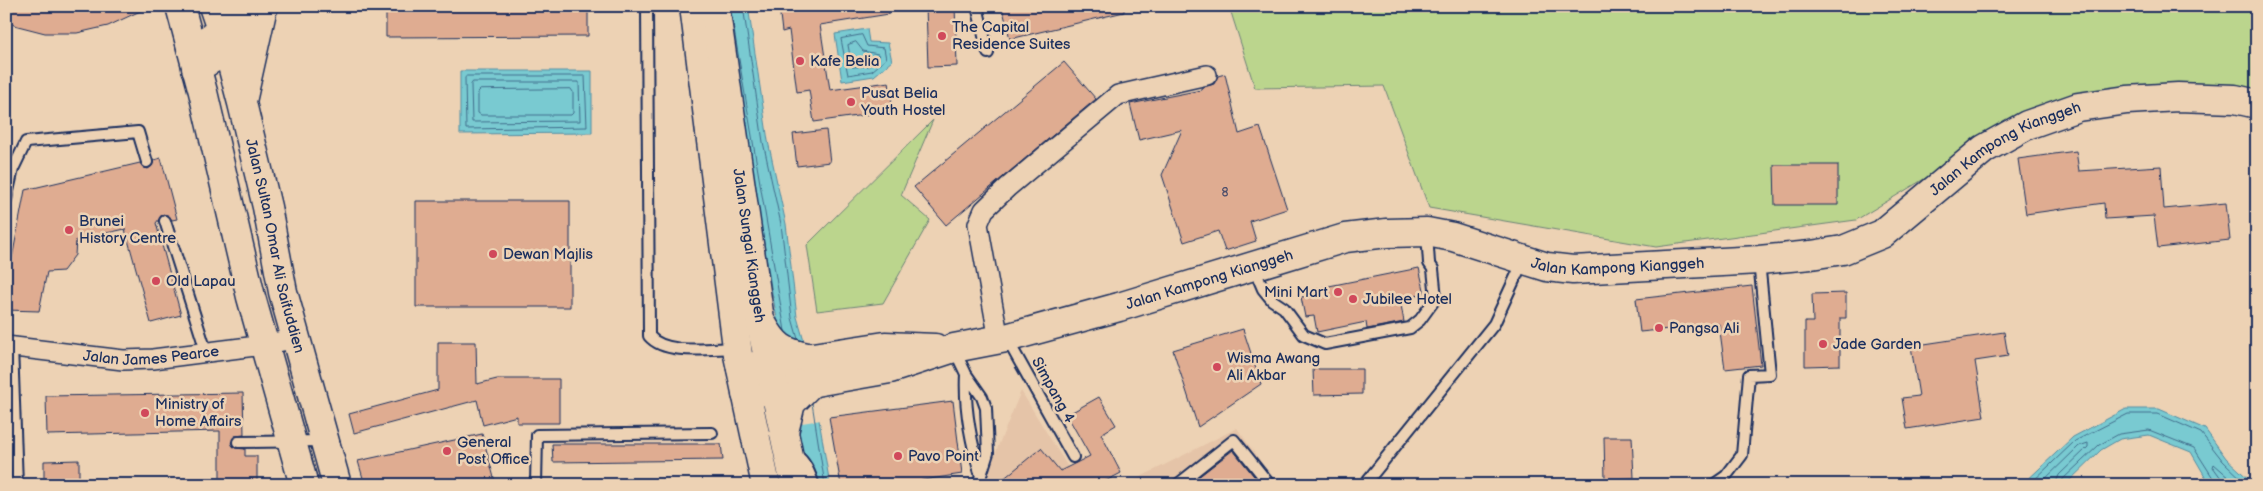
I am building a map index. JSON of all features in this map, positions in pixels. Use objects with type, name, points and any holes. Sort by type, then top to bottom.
[{"type":"main road","points":[[180,6],[264,345],[304,485]]},
{"type":"main road","points":[[194,58],[221,29],[233,20],[241,6]]},
{"type":"main road","points":[[221,29],[253,23],[264,6]]},
{"type":"main road","points":[[242,104],[264,6]]},
{"type":"main road","name":"Jalan Sungai Kianggeh","points":[[694,6],[742,370],[766,485]]},
{"type":"main road","name":"Jalan Sungai Kianggeh","points":[[715,6],[760,320],[796,373]]},
{"type":"main road","name":"Jalan Sultan Omar Ali Saifuddien","points":[[221,29],[242,104],[267,207],[283,292],[336,485]]},
{"type":"main road","name":"Jalan Kampong Kianggeh","points":[[742,370],[796,373],[890,369],[954,348],[1002,339],[1253,267],[1298,251],[1345,238],[1387,233],[1427,232],[1453,237],[1547,267],[1573,270],[1759,260],[1843,250],[1882,234],[1984,148],[2027,125],[2078,107],[2127,100],[2178,96],[2235,99],[2257,104]]},
{"type":"main road","points":[[795,485],[791,447],[796,373]]},
{"type":"street","points":[[1002,339],[978,224],[984,210],[1008,187],[1118,95],[1207,74]]},
{"type":"street","name":"Jalan James Pearce","points":[[9,346],[123,360],[153,359],[264,345],[296,338]]},
{"type":"lane","points":[[648,6],[649,336],[654,342],[742,370]]},
{"type":"lane","points":[[977,6],[988,53]]},
{"type":"lane","points":[[6,200],[13,169],[26,142],[138,132],[147,162]]},
{"type":"lane","points":[[165,221],[206,351]]},
{"type":"lane","points":[[1253,267],[1272,300],[1284,308],[1304,335],[1325,344],[1410,328],[1420,320],[1436,298],[1433,269],[1429,263],[1427,232]]},
{"type":"lane","points":[[1364,485],[1494,324],[1524,260]]},
{"type":"lane","points":[[1713,485],[1726,476],[1742,455],[1749,375],[1770,374],[1759,260]]},
{"type":"lane","name":"Simpang 4","points":[[1002,339],[1073,457]]},
{"type":"lane","points":[[9,346],[17,485]]},
{"type":"lane","points":[[954,348],[966,374],[982,397],[986,408],[988,453],[980,481]]},
{"type":"lane","points":[[966,374],[964,397],[980,481]]},
{"type":"lane","points":[[536,485],[537,434],[712,433]]},
{"type":"lane","points":[[1177,485],[1234,440],[1270,485]]},
{"type":"lane","points":[[238,442],[325,442]]},
{"type":"lane","points":[[791,447],[814,485]]},
{"type":"shaded area","points":[[1021,391],[1079,485],[982,485]]},
{"type":"shaded area","points":[[1237,428],[1277,485],[1125,485]]},
{"type":"green space","points":[[1229,6],[2257,6],[2257,104],[2050,103],[1856,220],[1656,247],[1429,208],[1384,86],[1255,88]]},
{"type":"green space","points":[[933,120],[901,195],[930,220],[883,303],[817,311],[807,245]]},
{"type":"water","points":[[725,6],[748,6],[768,141],[786,224],[797,317],[808,355],[830,485],[809,485],[771,287]]},
{"type":"water","points":[[867,29],[869,42],[888,43],[892,61],[874,76],[842,81],[835,34]]},
{"type":"water","points":[[460,71],[592,71],[592,133],[460,134]]},
{"type":"water","points":[[2126,409],[2159,409],[2205,429],[2226,458],[2255,485],[2213,485],[2205,476],[2191,452],[2149,435],[2120,439],[2101,450],[2065,485],[2022,485],[2073,437]]},
{"type":"pier","points":[[808,355],[821,420],[796,424]]},
{"type":"building","points":[[6,6],[151,6],[108,26],[77,33],[45,33],[6,21]]},
{"type":"building","points":[[386,6],[588,6],[588,36],[386,37]]},
{"type":"building","points":[[779,6],[888,6],[889,14],[820,25],[830,90],[889,82],[893,111],[814,122],[809,90],[797,92],[789,30],[782,32]]},
{"type":"building","name":"The Capital Residence Suites","points":[[926,6],[955,6],[957,66],[928,67]]},
{"type":"building","points":[[1002,6],[1124,6],[1124,12],[1010,39]]},
{"type":"building","points":[[1064,62],[1096,99],[946,225],[914,187]]},
{"type":"building","points":[[1225,74],[1239,134],[1260,127],[1287,209],[1250,221],[1256,241],[1225,251],[1218,231],[1184,242],[1162,175],[1182,130],[1139,140],[1130,104],[1201,90],[1201,88],[1214,84],[1218,76]]},
{"type":"building","points":[[826,130],[830,162],[797,166],[793,134]]},
{"type":"building","points":[[2076,151],[2079,171],[2161,166],[2164,209],[2226,203],[2230,240],[2158,248],[2154,216],[2105,219],[2104,203],[2026,214],[2018,159]]},
{"type":"building","name":"Brunei History Centre","points":[[161,158],[177,219],[172,220],[169,216],[163,214],[156,223],[181,315],[151,323],[125,229],[76,240],[75,255],[63,271],[47,272],[39,311],[6,310],[6,290],[25,190],[140,163],[148,169],[152,166],[154,160]]},
{"type":"building","points":[[1774,165],[1838,165],[1838,205],[1775,205]]},
{"type":"building","name":"Dewan Majlis","points":[[416,201],[570,201],[570,307],[416,307]]},
{"type":"building","points":[[1419,268],[1425,294],[1400,299],[1404,322],[1367,329],[1366,322],[1317,332],[1314,316],[1305,317],[1301,297],[1310,296],[1309,290]]},
{"type":"building","name":"Pangsa Ali","points":[[1752,286],[1761,365],[1725,369],[1719,324],[1640,332],[1636,299]]},
{"type":"building","name":"Jade Garden","points":[[1846,293],[1846,318],[1840,318],[1840,365],[1805,366],[1805,322],[1813,322],[1812,294]]},
{"type":"building","name":"Wisma Awang Ali Akbar","points":[[1243,329],[1261,384],[1198,427],[1173,350]]},
{"type":"building","points":[[2004,332],[2008,356],[1975,361],[1984,417],[1907,429],[1902,398],[1919,396],[1911,346]]},
{"type":"building","points":[[438,342],[476,342],[477,384],[497,379],[559,379],[559,423],[517,423],[517,416],[483,425],[477,400],[354,433],[349,414],[438,390]]},
{"type":"building","points":[[1313,369],[1362,369],[1362,394],[1314,395]]},
{"type":"building","name":"Ministry of Home Affairs","points":[[243,393],[244,435],[235,436],[231,443],[235,448],[245,449],[245,456],[257,456],[257,485],[220,485],[220,431],[47,435],[46,396]]},
{"type":"building","points":[[1099,397],[1116,425],[1101,434],[1121,473],[1098,485],[996,485],[1041,448],[1060,471],[1090,456],[1067,415]]},
{"type":"building","name":"Pavo Point","points":[[953,401],[962,474],[917,481],[917,485],[841,485],[829,417]]},
{"type":"building","name":"General Post Office","points":[[482,434],[496,485],[365,485],[358,461]]},
{"type":"building","points":[[1604,437],[1632,437],[1634,478],[1605,479]]},
{"type":"building","points":[[552,444],[721,444],[723,460],[553,462]]},
{"type":"building","points":[[1233,450],[1261,485],[1188,485]]},
{"type":"building","points":[[79,460],[79,485],[44,485],[44,461]]},
{"type":"place","name":"The Capital Residence Suites","points":[[942,36]]},
{"type":"place","name":"Kafe Belia","points":[[800,61]]},
{"type":"place","name":"Pusat Belia Youth Hostel","points":[[851,102]]},
{"type":"place","name":"Brunei History Centre","points":[[69,230]]},
{"type":"place","name":"Dewan Majlis","points":[[493,254]]},
{"type":"place","name":"Old Lapau","points":[[156,281]]},
{"type":"place","name":"Mini Mart","points":[[1338,292]]},
{"type":"place","name":"Jubilee Hotel","points":[[1353,299]]},
{"type":"place","name":"Pangsa Ali","points":[[1659,328]]},
{"type":"place","name":"Jade Garden","points":[[1823,344]]},
{"type":"place","name":"Wisma Awang Ali Akbar","points":[[1217,367]]},
{"type":"place","name":"Ministry of Home Affairs","points":[[145,413]]},
{"type":"place","name":"General Post Office","points":[[447,451]]},
{"type":"place","name":"Pavo Point","points":[[898,456]]}]
